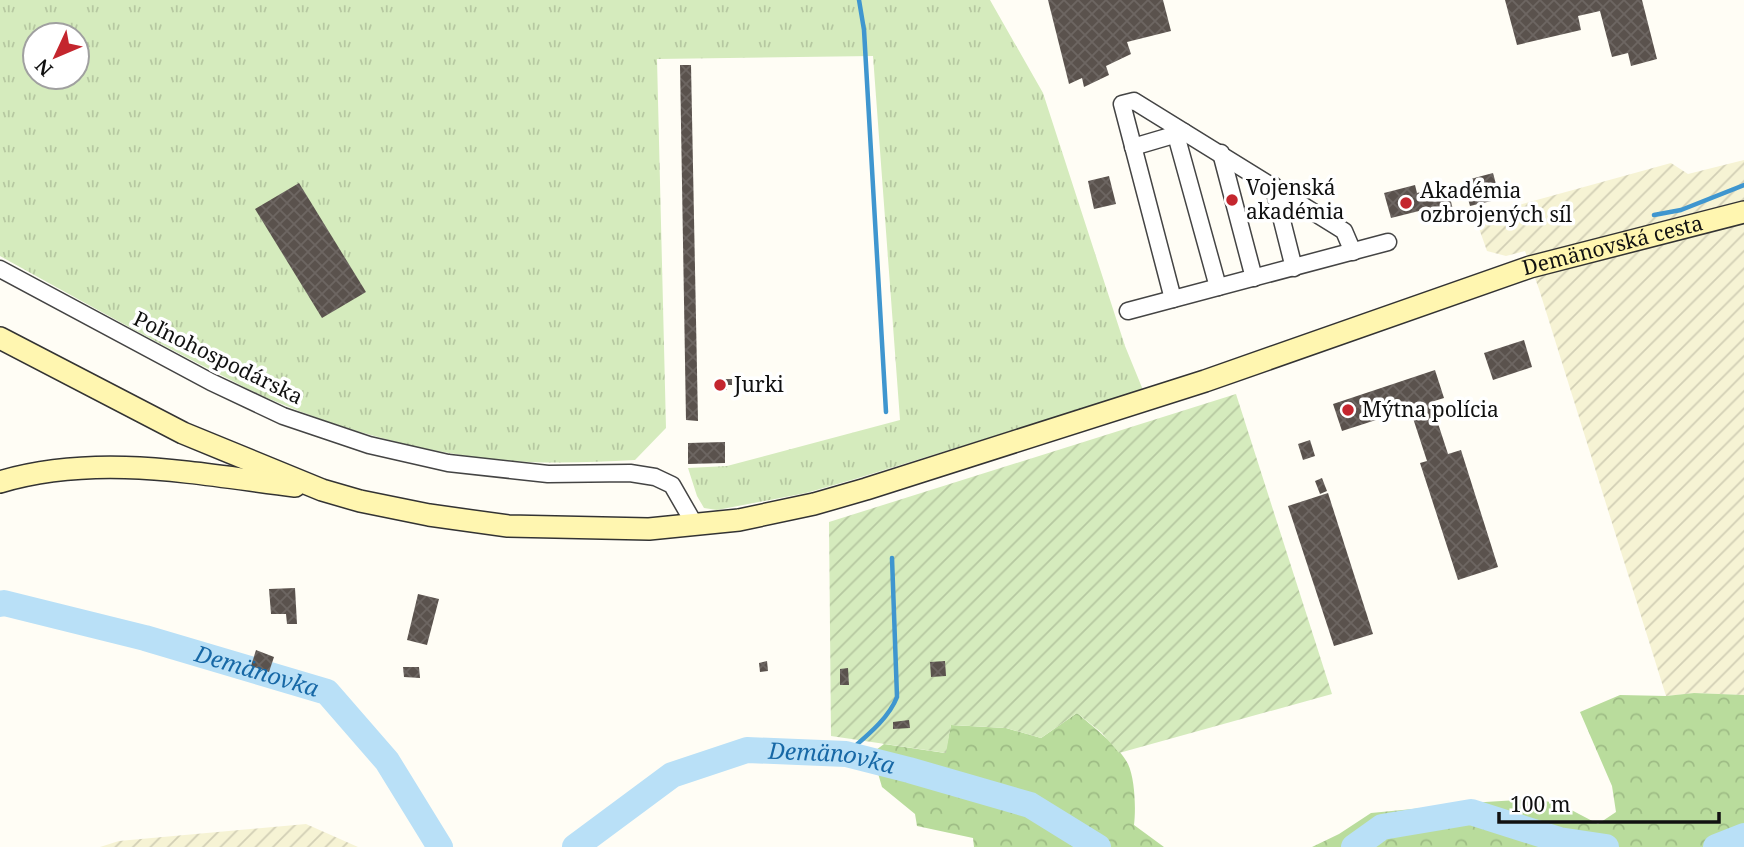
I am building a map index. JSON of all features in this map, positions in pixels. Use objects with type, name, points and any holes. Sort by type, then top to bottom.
[{"type":"main road","name":"Demänovská cesta","points":[[322,490],[393,509],[508,526],[605,529],[695,525],[781,512],[866,489],[1205,381],[1482,283],[1598,248],[1744,212]]},
{"type":"main road","points":[[0,338],[183,432],[322,490]]},
{"type":"main road","points":[[0,481],[73,467],[130,466],[322,490]]},
{"type":"street","points":[[1173,299],[1122,104],[1133,101],[1180,133],[1221,153],[1345,231],[1353,252]]},
{"type":"street","points":[[1133,147],[1180,133]]},
{"type":"street","points":[[1180,133],[1218,287]]},
{"type":"street","points":[[1221,153],[1254,278]]},
{"type":"street","points":[[1273,185],[1294,268]]},
{"type":"street","points":[[1128,311],[1388,242]]},
{"type":"street","name":"Poľnohospodárska","points":[[0,269],[211,382],[283,416],[369,445],[448,463],[548,474],[630,473],[655,477],[671,485],[677,492],[695,525]]},
{"type":"shaded area","points":[[1744,160],[1744,695],[1694,693],[1666,696],[1525,251],[1506,256],[1487,251],[1475,217],[1671,163],[1688,174]]},
{"type":"shaded area","points":[[306,824],[358,847],[100,847],[119,841]]},
{"type":"green space","points":[[0,0],[990,0],[1043,93],[1125,346],[1143,390],[806,493],[717,510],[704,508],[688,468],[727,466],[900,420],[873,56],[657,59],[666,428],[635,460],[513,461],[451,453],[390,440],[301,412],[254,392],[0,256]]},
{"type":"green space","points":[[1236,394],[1332,694],[1119,753],[1102,733],[1077,713],[1041,738],[1006,728],[951,725],[946,753],[831,736],[829,522]]},
{"type":"green space","points":[[1694,693],[1744,695],[1744,847],[1312,847],[1339,834],[1371,813],[1485,802],[1535,799],[1560,804],[1598,824],[1616,812],[1612,786],[1580,712],[1620,695],[1666,696]]},
{"type":"green space","points":[[1077,713],[1124,757],[1134,786],[1134,825],[1164,847],[974,847],[973,838],[917,826],[915,814],[882,787],[872,753],[884,744],[945,753],[951,725],[1006,728],[1041,738]]},
{"type":"building","points":[[1048,0],[1163,0],[1171,31],[1127,42],[1131,54],[1106,66],[1109,75],[1084,87],[1082,78],[1069,84]]},
{"type":"building","points":[[1505,0],[1642,0],[1657,59],[1631,66],[1628,53],[1612,57],[1600,11],[1578,16],[1581,30],[1517,45]]},
{"type":"building","points":[[680,65],[691,65],[698,421],[686,420]]},
{"type":"building","points":[[1493,173],[1500,199],[1470,206],[1463,181]]},
{"type":"building","points":[[1109,176],[1116,204],[1094,209],[1088,181]]},
{"type":"building","points":[[299,183],[366,292],[322,318],[255,209]]},
{"type":"building","points":[[1415,185],[1417,193],[1447,185],[1453,210],[1425,217],[1423,210],[1391,218],[1384,193]]},
{"type":"building","points":[[1524,340],[1532,367],[1493,380],[1484,353]]},
{"type":"building","points":[[1435,370],[1444,398],[1431,402],[1448,454],[1461,450],[1498,567],[1458,580],[1420,463],[1427,461],[1410,409],[1342,431],[1333,404]]},
{"type":"building","points":[[716,379],[732,379],[732,385],[727,385],[727,390],[717,390]]},
{"type":"building","points":[[1310,440],[1315,456],[1303,460],[1298,444]]},
{"type":"building","points":[[725,442],[725,463],[688,464],[688,443]]},
{"type":"building","points":[[1322,478],[1327,491],[1320,494],[1315,481]]},
{"type":"building","points":[[1328,493],[1373,634],[1334,646],[1288,506]]},
{"type":"building","points":[[295,588],[297,624],[287,624],[286,614],[271,614],[269,589]]},
{"type":"building","points":[[418,594],[439,599],[427,645],[407,640]]},
{"type":"building","points":[[256,650],[274,657],[269,672],[251,666]]},
{"type":"building","points":[[767,661],[768,671],[760,672],[759,663]]},
{"type":"building","points":[[945,661],[946,676],[931,677],[930,662]]},
{"type":"building","points":[[403,667],[419,667],[420,678],[404,677]]},
{"type":"building","points":[[848,668],[849,685],[840,685],[840,669]]},
{"type":"building","points":[[909,720],[910,728],[893,729],[893,722]]},
{"type":"waterway","points":[[859,0],[864,30],[886,412]]},
{"type":"waterway","points":[[1654,215],[1681,210],[1744,185]]},
{"type":"waterway","points":[[846,754],[882,721],[897,697],[892,558]]},
{"type":"waterway","name":"Demänovka","points":[[0,604],[145,638],[327,692],[387,761],[440,847]]},
{"type":"waterway","name":"Demänovka","points":[[575,847],[672,775],[747,750],[846,754],[909,770],[1030,805],[1098,847]]},
{"type":"waterway","name":"Demänovka","points":[[1354,847],[1382,827],[1471,812],[1559,840],[1606,847]]},
{"type":"waterway","name":"Demänovka","points":[[1716,847],[1744,836]]},
{"type":"place","name":"Vojenská akadémia","points":[[1232,200]]},
{"type":"place","name":"Akadémia ozbrojených síl","points":[[1406,203]]},
{"type":"place","name":"Jurki","points":[[720,385]]},
{"type":"place","name":"Mýtna polícia","points":[[1348,410]]}]
